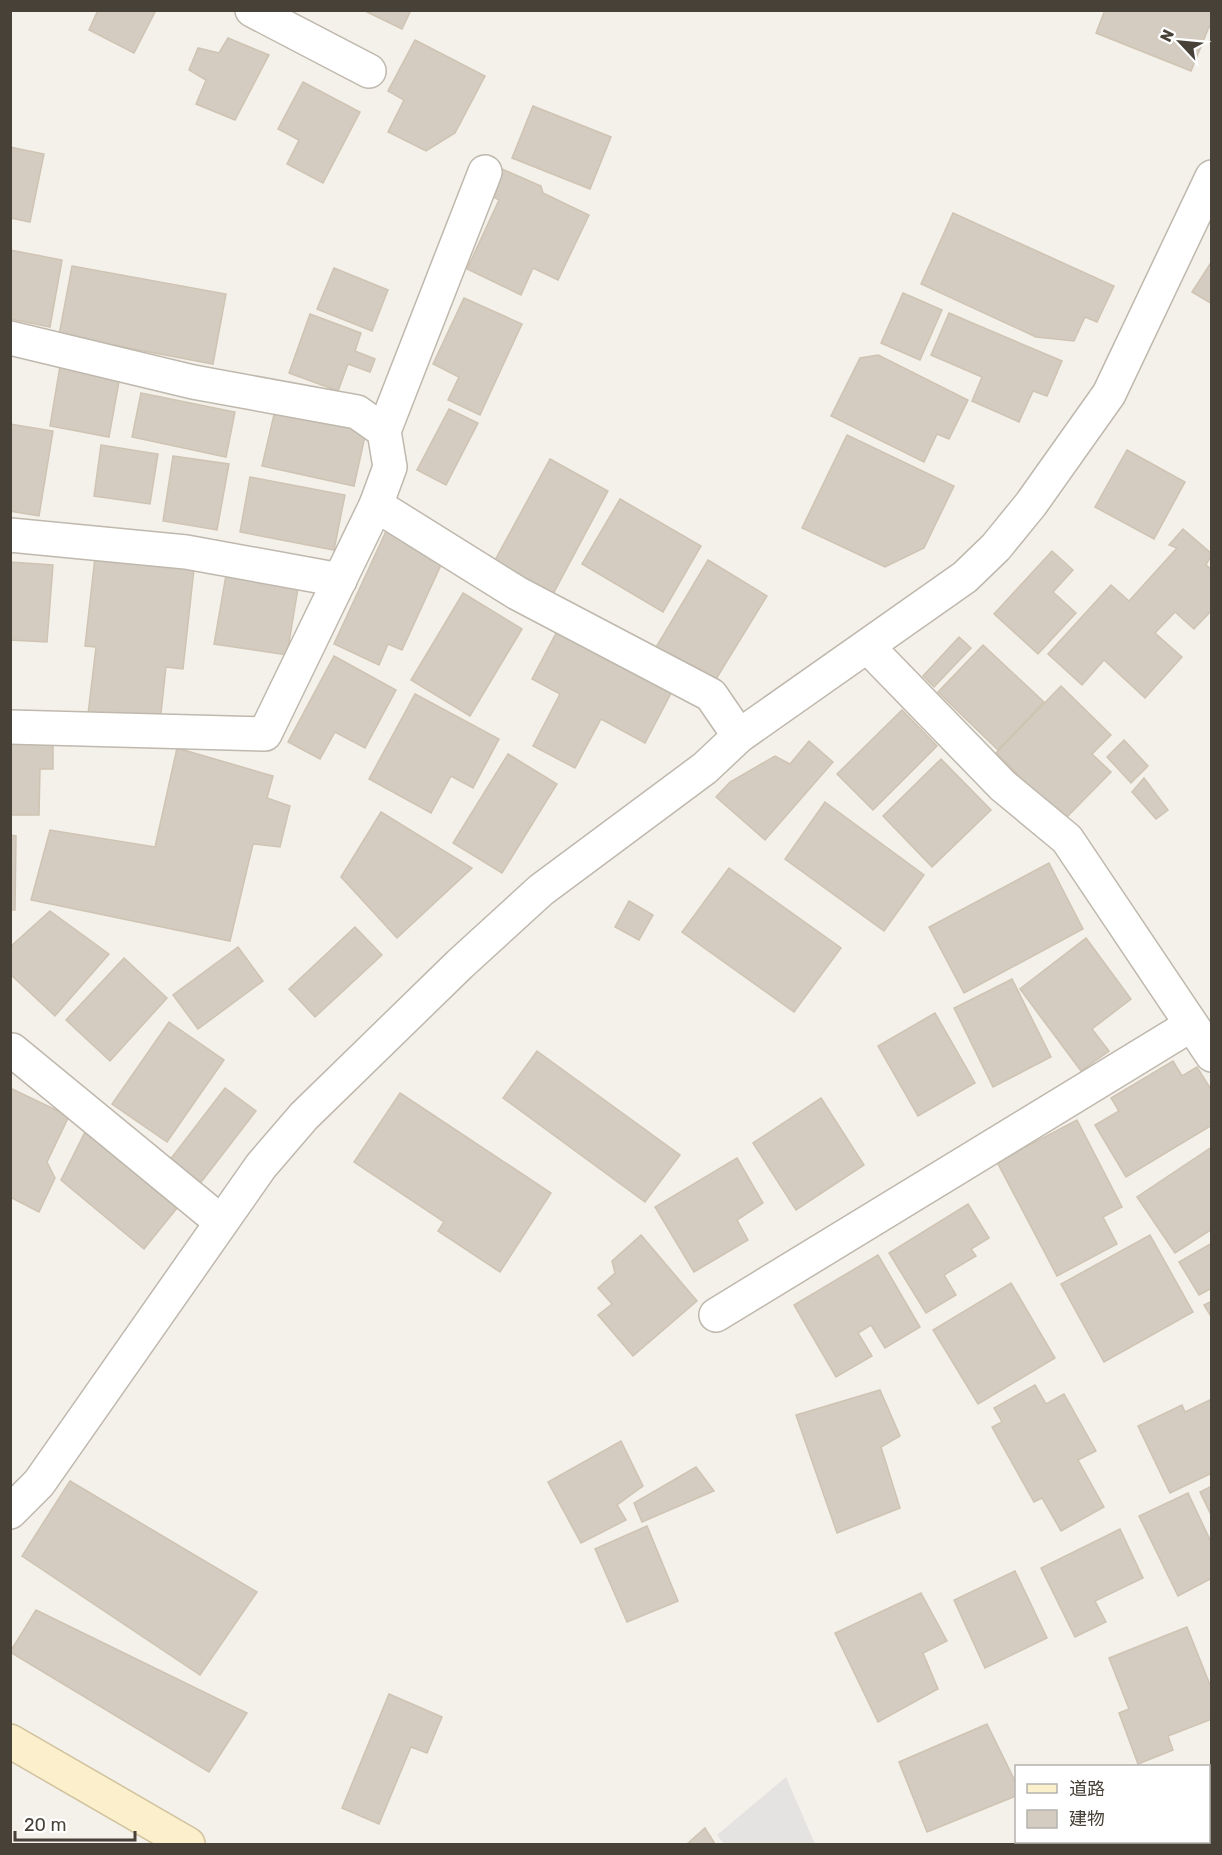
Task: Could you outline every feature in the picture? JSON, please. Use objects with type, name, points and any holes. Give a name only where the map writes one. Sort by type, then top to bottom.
[{"type":"street","points":[[252,10],[369,71]]},
{"type":"street","points":[[10,727],[265,734],[376,505],[390,467],[384,431],[485,172]]},
{"type":"street","points":[[10,1512],[39,1483],[220,1221],[261,1166],[304,1116],[460,963],[541,890],[705,768],[740,736],[965,577],[996,547],[1031,504],[1109,394],[1212,177]]},
{"type":"street","points":[[10,338],[193,381],[357,412],[384,431]]},
{"type":"street","points":[[376,505],[517,593],[711,695],[740,736]]},
{"type":"street","points":[[10,536],[186,552],[340,580]]},
{"type":"street","points":[[868,647],[1003,786],[1067,839],[1212,1055]]},
{"type":"street","points":[[716,1315],[1191,1025]]},
{"type":"street","points":[[12,1050],[220,1221]]},
{"type":"street","points":[[10,1741],[188,1845]]},
{"type":"shaded area","points":[[786,1777],[815,1844],[724,1844],[717,1835]]},
{"type":"building","points":[[98,10],[156,10],[134,53],[89,30]]},
{"type":"building","points":[[363,10],[411,10],[402,29]]},
{"type":"building","points":[[1105,10],[1212,10],[1212,28],[1209,27],[1191,71],[1096,33]]},
{"type":"building","points":[[228,38],[269,55],[235,120],[196,104],[206,80],[189,70],[198,48],[219,53]]},
{"type":"building","points":[[415,40],[485,76],[455,133],[426,151],[388,132],[404,100],[388,91]]},
{"type":"building","points":[[303,82],[360,112],[323,183],[287,164],[299,140],[278,129]]},
{"type":"building","points":[[533,106],[611,137],[590,189],[512,158]]},
{"type":"building","points":[[10,147],[44,154],[30,222],[10,218]]},
{"type":"building","points":[[502,169],[541,186],[543,193],[589,215],[558,280],[533,268],[521,295],[467,269],[499,200],[490,195]]},
{"type":"building","points":[[953,213],[1114,286],[1097,322],[1085,317],[1074,341],[1036,337],[921,284]]},
{"type":"building","points":[[10,250],[62,260],[50,327],[10,319]]},
{"type":"building","points":[[1212,261],[1212,304],[1192,292]]},
{"type":"building","points":[[72,266],[226,294],[213,364],[59,335]]},
{"type":"building","points":[[334,268],[388,290],[372,331],[317,309]]},
{"type":"building","points":[[903,293],[942,310],[920,360],[881,343]]},
{"type":"building","points":[[464,298],[522,324],[480,415],[448,400],[459,377],[433,364]]},
{"type":"building","points":[[949,313],[1062,361],[1047,396],[1033,391],[1019,422],[972,401],[982,377],[931,355]]},
{"type":"building","points":[[310,314],[361,333],[355,351],[375,359],[370,372],[348,364],[338,391],[289,373]]},
{"type":"building","points":[[878,355],[968,400],[949,439],[937,434],[924,462],[831,416],[860,358]]},
{"type":"building","points":[[60,366],[120,376],[109,437],[50,426]]},
{"type":"building","points":[[141,393],[235,412],[226,457],[132,437]]},
{"type":"building","points":[[276,406],[367,427],[354,486],[262,466]]},
{"type":"building","points":[[449,409],[478,423],[446,485],[417,470]]},
{"type":"building","points":[[10,424],[53,431],[39,516],[10,511]]},
{"type":"building","points":[[847,435],[954,486],[924,548],[885,567],[802,528]]},
{"type":"building","points":[[101,445],[158,454],[150,504],[94,496]]},
{"type":"building","points":[[1127,450],[1185,482],[1154,539],[1095,507]]},
{"type":"building","points":[[173,456],[229,464],[217,530],[163,521]]},
{"type":"building","points":[[550,459],[608,491],[552,596],[493,564]]},
{"type":"building","points":[[250,477],[345,495],[334,550],[240,532]]},
{"type":"building","points":[[620,499],[701,546],[663,612],[582,564]]},
{"type":"building","points":[[388,527],[446,554],[402,650],[388,644],[379,665],[334,644]]},
{"type":"building","points":[[1183,529],[1212,554],[1206,565],[1212,570],[1212,610],[1194,629],[1175,612],[1155,633],[1182,657],[1145,698],[1104,660],[1082,685],[1048,654],[1111,585],[1129,601],[1177,548],[1169,545]]},
{"type":"building","points":[[1052,551],[1073,570],[1053,592],[1076,613],[1038,654],[994,614]]},
{"type":"building","points":[[95,557],[194,569],[183,669],[166,667],[160,722],[88,714],[96,647],[85,646]]},
{"type":"building","points":[[708,560],[767,596],[713,684],[655,649]]},
{"type":"building","points":[[10,562],[53,565],[47,642],[10,640]]},
{"type":"building","points":[[226,575],[298,588],[287,655],[214,644]]},
{"type":"building","points":[[463,593],[522,629],[470,716],[411,680]]},
{"type":"building","points":[[564,618],[679,678],[645,743],[601,719],[575,768],[533,746],[560,694],[532,679]]},
{"type":"building","points":[[959,637],[971,648],[934,687],[923,676]]},
{"type":"building","points":[[983,645],[1044,702],[998,750],[938,692]]},
{"type":"building","points":[[334,656],[396,690],[365,748],[335,732],[320,759],[288,742]]},
{"type":"building","points":[[1061,686],[1111,735],[1092,754],[1111,772],[1064,820],[996,753]]},
{"type":"building","points":[[415,694],[499,739],[473,788],[451,776],[431,813],[369,779]]},
{"type":"building","points":[[902,710],[937,746],[873,810],[837,774]]},
{"type":"building","points":[[1124,740],[1148,766],[1131,783],[1107,757]]},
{"type":"building","points":[[10,741],[53,742],[53,769],[40,769],[39,815],[10,815]]},
{"type":"building","points":[[809,741],[833,762],[765,840],[716,797],[730,782],[775,756],[790,764]]},
{"type":"building","points":[[177,748],[273,776],[267,798],[290,806],[280,847],[253,844],[230,941],[31,900],[50,830],[155,847]]},
{"type":"building","points":[[508,754],[557,784],[502,873],[453,843]]},
{"type":"building","points":[[941,759],[991,810],[932,867],[883,816]]},
{"type":"building","points":[[1144,778],[1168,810],[1156,819],[1132,792]]},
{"type":"building","points":[[825,802],[924,875],[884,931],[785,859]]},
{"type":"building","points":[[381,812],[472,868],[397,938],[341,877]]},
{"type":"building","points":[[10,835],[16,836],[15,910],[10,910]]},
{"type":"building","points":[[1049,863],[1083,929],[964,993],[929,927]]},
{"type":"building","points":[[729,868],[841,948],[794,1012],[682,932]]},
{"type":"building","points":[[629,901],[653,915],[639,940],[615,927]]},
{"type":"building","points":[[50,911],[109,954],[55,1016],[10,974],[10,947]]},
{"type":"building","points":[[355,927],[382,955],[315,1017],[289,989]]},
{"type":"building","points":[[1086,938],[1131,999],[1092,1029],[1109,1051],[1081,1071],[1020,989]]},
{"type":"building","points":[[238,947],[263,981],[198,1029],[173,995]]},
{"type":"building","points":[[124,958],[167,998],[110,1061],[66,1020]]},
{"type":"building","points":[[1012,979],[1051,1057],[993,1087],[954,1008]]},
{"type":"building","points":[[935,1013],[975,1083],[918,1116],[878,1046]]},
{"type":"building","points":[[169,1022],[224,1060],[167,1142],[112,1104]]},
{"type":"building","points":[[537,1051],[680,1155],[645,1202],[503,1098]]},
{"type":"building","points":[[1173,1061],[1182,1076],[1197,1067],[1212,1091],[1212,1125],[1126,1177],[1095,1125],[1119,1111],[1111,1098]]},
{"type":"building","points":[[10,1088],[69,1116],[47,1162],[55,1178],[39,1212],[10,1197]]},
{"type":"building","points":[[225,1088],[256,1111],[199,1185],[169,1161]]},
{"type":"building","points":[[400,1093],[551,1193],[500,1272],[438,1231],[444,1222],[354,1162]]},
{"type":"building","points":[[821,1098],[864,1165],[796,1210],[753,1143]]},
{"type":"building","points":[[1077,1120],[1122,1207],[1103,1217],[1117,1244],[1057,1276],[997,1162]]},
{"type":"building","points":[[85,1132],[177,1208],[144,1249],[61,1180]]},
{"type":"building","points":[[1212,1147],[1212,1229],[1175,1253],[1137,1197]]},
{"type":"building","points":[[737,1158],[763,1203],[737,1220],[748,1240],[694,1272],[655,1207]]},
{"type":"building","points":[[968,1204],[989,1238],[971,1249],[976,1256],[944,1275],[956,1295],[926,1313],[889,1253]]},
{"type":"building","points":[[641,1235],[697,1301],[633,1356],[598,1315],[612,1304],[598,1288],[615,1273],[612,1261]]},
{"type":"building","points":[[1150,1235],[1193,1312],[1104,1362],[1061,1284]]},
{"type":"building","points":[[1212,1243],[1212,1288],[1199,1295],[1179,1262]]},
{"type":"building","points":[[878,1255],[920,1327],[885,1348],[871,1325],[858,1333],[872,1356],[836,1377],[794,1305]]},
{"type":"building","points":[[1011,1283],[1055,1358],[978,1404],[933,1330]]},
{"type":"building","points":[[1212,1301],[1212,1318],[1204,1305]]},
{"type":"building","points":[[1035,1385],[1046,1404],[1064,1394],[1096,1451],[1078,1460],[1104,1507],[1061,1531],[1042,1498],[1034,1502],[992,1427],[1002,1422],[994,1408]]},
{"type":"building","points":[[880,1390],[900,1436],[881,1447],[900,1508],[837,1533],[796,1415]]},
{"type":"building","points":[[1212,1399],[1212,1473],[1170,1493],[1138,1426],[1182,1405],[1185,1412]]},
{"type":"building","points":[[621,1441],[643,1486],[617,1505],[626,1520],[581,1543],[548,1482]]},
{"type":"building","points":[[696,1467],[714,1491],[642,1522],[634,1503]]},
{"type":"building","points":[[70,1481],[257,1592],[200,1675],[22,1556]]},
{"type":"building","points":[[1212,1486],[1212,1517],[1200,1492]]},
{"type":"building","points":[[1188,1493],[1212,1544],[1212,1578],[1178,1596],[1139,1516]]},
{"type":"building","points":[[647,1526],[678,1601],[627,1622],[595,1549]]},
{"type":"building","points":[[1120,1529],[1143,1578],[1095,1601],[1106,1622],[1075,1637],[1041,1568]]},
{"type":"building","points":[[1015,1571],[1047,1638],[985,1668],[954,1600]]},
{"type":"building","points":[[921,1593],[947,1641],[923,1653],[938,1689],[878,1722],[835,1633]]},
{"type":"building","points":[[36,1610],[247,1713],[209,1772],[10,1652]]},
{"type":"building","points":[[1187,1627],[1212,1690],[1212,1719],[1168,1736],[1173,1750],[1138,1764],[1119,1713],[1129,1709],[1109,1658]]},
{"type":"building","points":[[389,1694],[442,1717],[427,1753],[411,1747],[379,1824],[342,1808]]},
{"type":"building","points":[[987,1724],[1015,1781],[1015,1796],[927,1832],[899,1762]]},
{"type":"building","points":[[705,1828],[715,1844],[687,1844]]}]
